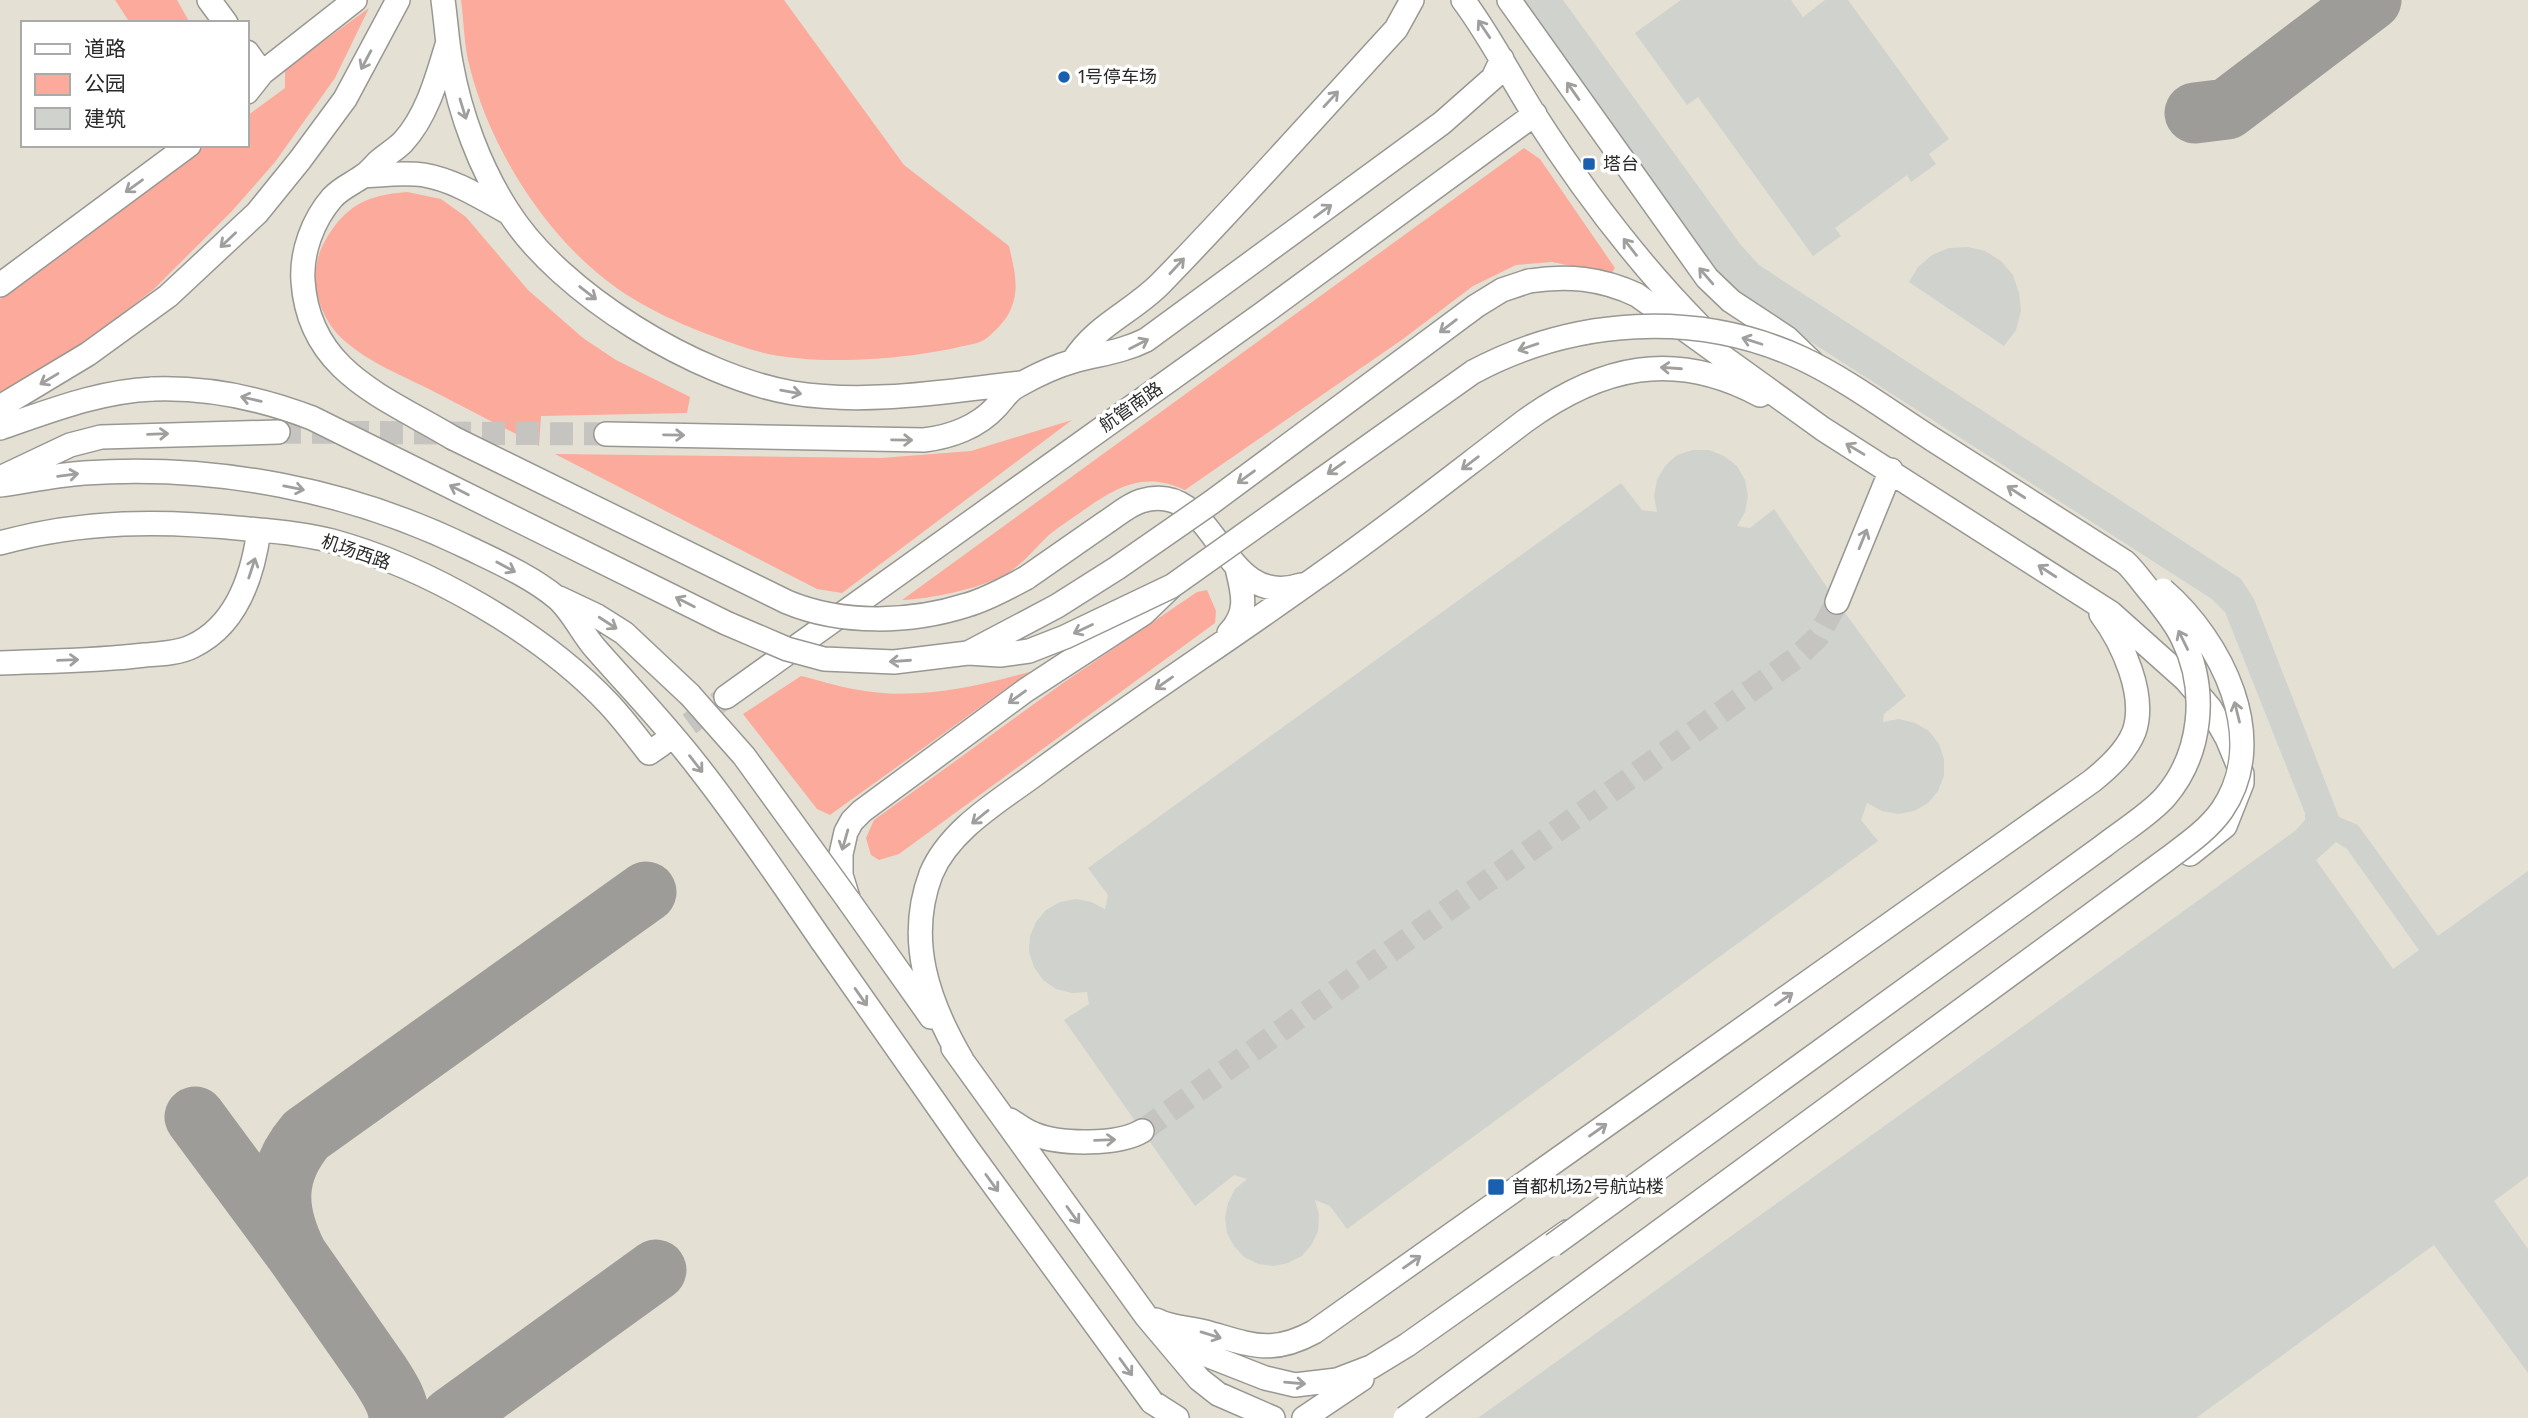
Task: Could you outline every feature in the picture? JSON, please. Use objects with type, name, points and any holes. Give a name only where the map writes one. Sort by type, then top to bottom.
[{"type":"street","points":[[209,0],[225,21]]},
{"type":"street","points":[[248,91],[262,73],[355,0]]},
{"type":"street","points":[[0,407],[88,354],[167,296],[257,213],[345,99],[398,0]]},
{"type":"street","points":[[443,0],[456,85],[470,130],[496,191],[509,214],[547,258],[619,317],[670,349],[743,380],[795,393],[834,397],[910,394],[1021,383]]},
{"type":"street","points":[[1073,361],[1103,327],[1158,286],[1396,29],[1412,0]]},
{"type":"street","points":[[1464,0],[1535,114],[1646,267],[1668,294],[1743,369]]},
{"type":"street","points":[[1509,0],[1707,278],[1731,301],[1787,338],[1815,365]]},
{"type":"street","points":[[448,43],[432,91],[410,133],[363,176],[337,193],[314,226],[302,270],[304,297],[323,347],[348,373],[453,438],[787,602],[811,612],[834,617],[873,619],[942,611],[980,601],[1026,578],[1131,506],[1157,498],[1176,501],[1192,509],[1237,568],[1259,583],[1276,589],[1294,587],[1314,579]]},
{"type":"street","points":[[248,53],[262,73]]},
{"type":"street","points":[[606,434],[924,440],[946,436],[975,425],[996,407],[1008,392],[1021,383],[1073,361],[1130,348],[1158,332],[1442,123],[1493,78],[1502,59]]},
{"type":"street","name":"航管南路","points":[[726,697],[1262,314],[1535,114]]},
{"type":"street","points":[[0,285],[186,147]]},
{"type":"street","points":[[363,176],[421,174],[470,192],[509,214]]},
{"type":"street","points":[[968,653],[1057,606],[1117,568],[1212,502],[1476,306],[1502,290],[1529,281],[1579,278],[1610,283],[1624,289],[1649,302],[1823,429]]},
{"type":"street","points":[[849,901],[841,875],[841,854],[846,832],[862,811],[1026,690],[1144,613],[1172,586],[1473,372],[1508,354],[1542,342],[1593,330],[1642,326],[1681,328],[1743,338],[1815,365],[2125,562],[2160,588],[2191,617],[2213,648],[2231,687],[2241,733],[2240,761],[2230,796],[2214,820],[2166,860],[1405,1418]]},
{"type":"street","points":[[962,1060],[934,1003],[919,950],[924,899],[932,874],[941,857],[958,836],[1083,739],[1314,579],[1551,403],[1586,385],[1622,372],[1665,367],[1711,375],[1749,389],[1823,429],[1891,470],[2118,618],[2186,680],[2210,708],[2227,738],[2242,774],[2242,783],[2225,826],[2174,867],[1422,1418]]},
{"type":"street","points":[[0,428],[94,398],[130,390],[196,390],[241,396],[278,405],[312,418],[726,623],[802,654],[824,659],[886,662],[968,653],[1000,655],[1029,650],[1065,637],[1172,586]]},
{"type":"street","points":[[0,478],[70,445],[101,437],[278,432]]},
{"type":"street","points":[[1838,603],[1891,470]]},
{"type":"street","points":[[0,485],[83,473],[160,471],[205,473],[289,486],[402,518],[485,556],[624,633],[690,695],[744,756],[1146,1316],[1211,1390],[1241,1406],[1273,1418]]},
{"type":"street","name":"机场西路","points":[[0,543],[48,531],[100,524],[179,523],[260,530],[328,540],[358,549],[450,590],[504,619],[546,649],[585,682],[656,748]]},
{"type":"street","points":[[0,663],[122,658],[192,647],[218,629],[233,612],[252,570],[260,530]]},
{"type":"street","points":[[1304,1418],[1507,1279],[2102,848],[2165,797],[2182,769],[2196,735],[2198,708],[2193,665],[2175,624],[2125,562]]},
{"type":"street","points":[[1220,644],[1237,623],[1244,606],[1243,588],[1237,568]]},
{"type":"street","points":[[548,591],[560,601],[594,647],[698,767],[967,1148],[1158,1410],[1177,1418]]},
{"type":"street","points":[[1146,1316],[1174,1328],[1201,1331],[1259,1346],[1292,1342],[1314,1332],[2092,781],[2112,764],[2127,743],[2136,723],[2136,709],[2133,680],[2124,653],[2105,620],[2083,594]]},
{"type":"street","points":[[1146,1316],[1181,1345],[1265,1378],[1295,1385],[1352,1376],[1407,1345],[1546,1248],[1671,1152],[1846,1028],[2172,789],[2188,762],[2193,729],[2179,695],[2141,641]]},
{"type":"street","points":[[997,1109],[1033,1134],[1057,1140],[1114,1140],[1132,1136],[1142,1130]]},
{"type":"shaded area","points":[[0,0],[2528,0],[2528,1418],[0,1418]]},
{"type":"green space","points":[[115,0],[177,0],[189,21],[129,21]]},
{"type":"green space","points":[[461,0],[784,0],[904,165],[1009,246],[1016,288],[1009,313],[984,340],[936,352],[856,360],[801,359],[753,350],[718,338],[634,299],[592,269],[568,245],[526,191],[508,161],[492,131],[470,68]]},
{"type":"green space","points":[[369,8],[335,78],[275,162],[232,211],[154,289],[71,354],[0,393],[0,299],[204,147],[248,147],[248,115],[285,88],[285,69]]},
{"type":"green space","points":[[1524,148],[1540,159],[1615,268],[1611,274],[1552,262],[1516,265],[1473,286],[1403,339],[1185,490],[1156,482],[1130,484],[1094,503],[1054,531],[1022,562],[1002,576],[954,592],[902,600]]},
{"type":"green space","points":[[407,192],[441,199],[466,217],[528,290],[583,338],[616,360],[690,397],[687,413],[541,416],[539,446],[384,367],[346,342],[328,321],[318,295],[316,267],[319,254],[340,219],[358,204],[380,196]]},
{"type":"green space","points":[[1072,420],[842,593],[817,589],[555,454],[881,458],[971,451]]},
{"type":"green space","points":[[1207,590],[1216,611],[1215,623],[899,854],[879,860],[871,855],[866,838],[874,820],[1063,683],[1197,592]]},
{"type":"green space","points":[[1029,672],[830,815],[817,809],[743,714],[801,676],[853,689],[897,694],[964,688]]},
{"type":"building","points":[[1524,0],[1563,0],[1740,244],[1759,265],[2241,579],[2254,599],[2339,817],[2358,825],[2438,936],[2528,871],[2528,1176],[2494,1201],[2528,1249],[2528,1373],[2434,1245],[2196,1418],[1478,1418],[2295,831],[2305,820],[2305,813],[2225,612],[2212,599],[1750,303],[1723,280]],"holes":[[[2336,842],[2347,849],[2419,950],[2393,969],[2316,860]]]},
{"type":"building","points":[[1681,0],[1791,0],[1803,17],[1825,0],[1848,0],[1949,139],[1929,154],[1936,164],[1911,182],[1907,175],[1835,228],[1841,236],[1813,256],[1698,97],[1687,105],[1635,33]]},
{"type":"building","points":[[1968,247],[1985,251],[2001,261],[2013,275],[2021,311],[2016,330],[2004,346],[1909,282],[1918,267],[1932,255],[1949,248]]},
{"type":"building","points":[[1693,450],[1709,450],[1724,456],[1737,466],[1745,480],[1748,496],[1745,512],[1737,526],[1750,528],[1774,509],[1837,602],[1906,696],[1884,714],[1883,722],[1899,719],[1915,723],[1929,731],[1939,744],[1944,759],[1944,776],[1938,791],[1928,803],[1914,811],[1898,814],[1882,811],[1867,803],[1861,820],[1878,841],[1347,1229],[1330,1206],[1315,1200],[1319,1215],[1318,1231],[1302,1256],[1273,1266],[1258,1264],[1244,1257],[1227,1233],[1225,1218],[1235,1189],[1247,1179],[1234,1175],[1195,1206],[1064,1020],[1089,1004],[1087,992],[1072,993],[1056,989],[1043,980],[1034,967],[1029,952],[1030,936],[1036,922],[1046,910],[1060,902],[1076,899],[1105,909],[1108,895],[1088,868],[1621,483],[1642,510],[1657,512],[1654,496],[1657,480],[1665,466],[1677,455]]},
{"type":"taxiway","points":[[2195,113],[2227,109],[2371,0]]},
{"type":"taxiway","points":[[297,1255],[284,1223],[281,1193],[288,1164],[306,1135],[646,892]]},
{"type":"taxiway","points":[[195,1117],[297,1255],[380,1374],[395,1400],[399,1418]]},
{"type":"taxiway","points":[[451,1418],[656,1270]]},
{"type":"tunnel","points":[[278,432],[606,434]]},
{"type":"tunnel","points":[[1142,1131],[1796,658],[1818,637],[1837,602]]},
{"type":"tunnel","points":[[662,744],[726,697]]},
{"type":"place","name":"1号停车场","points":[[1064,77]]},
{"type":"place","name":"塔台","points":[[1589,164]]},
{"type":"place","name":"首都机场2号航站楼","points":[[1496,1187]]}]
